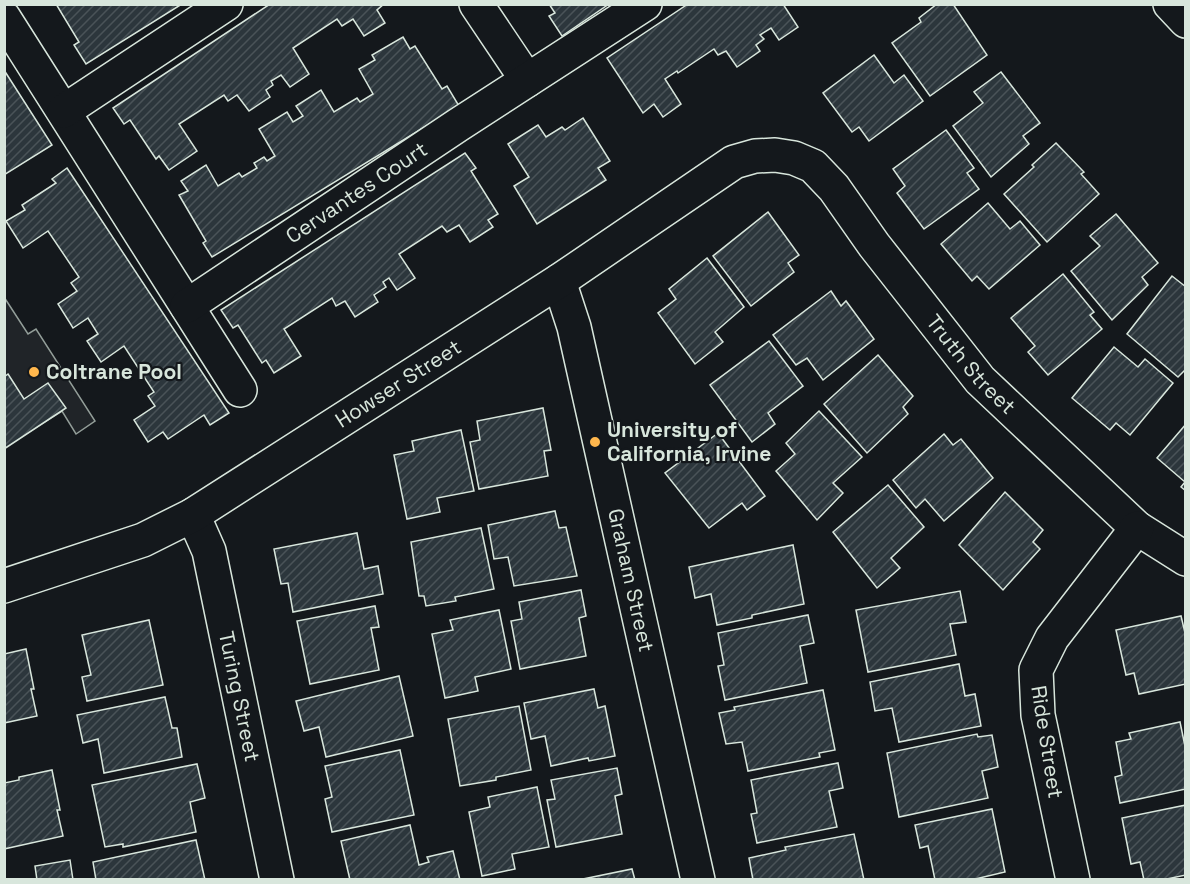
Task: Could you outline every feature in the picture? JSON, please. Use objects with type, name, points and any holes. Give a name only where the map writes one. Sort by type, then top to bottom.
[{"type":"street","points":[[64,111],[226,4]]},
{"type":"street","points":[[476,4],[527,80]]},
{"type":"street","name":"Cervantes Court","points":[[187,306],[645,4]]},
{"type":"street","points":[[1170,4],[1185,21]]},
{"type":"street","points":[[4,18],[240,390]]},
{"type":"street","name":"Howser Street","points":[[4,586],[143,540],[193,515],[559,281],[734,162],[755,156],[775,155]]},
{"type":"street","name":"Truth Street","points":[[775,155],[794,158],[813,166],[834,188],[874,245],[980,380],[1137,528],[1185,560]]},
{"type":"street","name":"Graham Street","points":[[559,281],[579,349],[698,879]]},
{"type":"street","name":"Turing Street","points":[[193,515],[208,551],[277,879]]},
{"type":"street","name":"Ride Street","points":[[1073,879],[1038,715],[1036,670],[1052,638],[1137,528]]},
{"type":"shaded area","name":"Coltrane Pool","points":[[4,297],[28,334],[36,329],[95,421],[76,434],[62,411],[5,447]]},
{"type":"building","points":[[56,4],[182,4],[86,64],[74,45],[79,42]]},
{"type":"building","points":[[270,4],[384,4],[377,10],[385,23],[364,36],[353,19],[342,26],[337,19],[293,48],[309,74],[290,87],[281,75],[271,81],[273,85],[266,90],[270,97],[249,111],[237,95],[228,101],[224,95],[179,124],[197,151],[169,170],[159,156],[156,159],[130,120],[124,124],[113,108]]},
{"type":"building","points":[[549,4],[609,4],[562,36],[549,16],[555,13]]},
{"type":"building","points":[[688,4],[783,4],[798,27],[779,40],[771,28],[760,35],[764,39],[756,45],[760,51],[737,67],[726,51],[718,55],[714,49],[665,79],[681,104],[663,117],[654,104],[643,113],[607,58]]},
{"type":"building","points":[[937,4],[953,4],[987,55],[930,96],[892,43],[921,22],[919,18]]},
{"type":"building","points":[[403,37],[410,49],[415,46],[442,89],[447,86],[459,106],[212,257],[203,243],[206,241],[179,195],[188,191],[181,181],[206,165],[218,186],[239,173],[242,177],[257,168],[254,163],[264,157],[267,161],[275,156],[259,129],[287,112],[293,122],[303,116],[296,106],[321,90],[334,112],[357,98],[360,102],[373,94],[359,69],[375,60],[372,55]]},
{"type":"building","points":[[874,55],[894,83],[904,75],[923,101],[869,141],[859,127],[852,132],[823,93]]},
{"type":"building","points":[[4,70],[52,145],[4,175]]},
{"type":"building","points":[[1001,72],[1040,123],[1023,136],[1029,144],[991,177],[953,126],[983,103],[974,92]]},
{"type":"building","points":[[583,118],[610,161],[598,168],[606,180],[537,224],[514,186],[529,177],[508,144],[538,125],[546,137],[562,127],[565,130]]},
{"type":"building","points":[[946,130],[974,168],[967,173],[979,189],[924,229],[897,193],[905,186],[893,169]]},
{"type":"building","points":[[1056,143],[1084,172],[1081,174],[1099,194],[1047,242],[1004,194]]},
{"type":"building","points":[[465,153],[476,168],[471,171],[498,214],[488,220],[493,227],[470,242],[459,225],[447,232],[442,226],[399,254],[415,278],[397,290],[389,278],[383,282],[386,287],[374,295],[378,302],[355,317],[345,301],[336,306],[332,298],[284,329],[301,356],[274,373],[266,360],[262,363],[238,325],[233,328],[221,310]]},
{"type":"building","points":[[67,168],[229,413],[210,425],[204,415],[168,439],[163,432],[148,442],[134,420],[155,406],[148,396],[154,392],[124,346],[101,362],[87,341],[98,334],[88,318],[73,328],[58,304],[77,291],[71,283],[79,277],[48,231],[23,248],[6,221],[25,210],[22,205],[56,183],[52,179]]},
{"type":"building","points":[[988,203],[1010,229],[1020,221],[1040,245],[989,289],[977,276],[972,281],[941,244]]},
{"type":"building","points":[[768,212],[799,255],[788,263],[794,272],[751,306],[713,256]]},
{"type":"building","points":[[1116,214],[1158,263],[1142,277],[1148,285],[1112,320],[1071,271],[1100,246],[1090,236]]},
{"type":"building","points":[[707,258],[744,307],[715,332],[723,342],[695,364],[658,313],[676,299],[669,289]]},
{"type":"building","points":[[1063,274],[1094,312],[1090,315],[1102,329],[1048,375],[1028,352],[1035,346],[1011,318]]},
{"type":"building","points":[[1172,276],[1186,287],[1186,369],[1178,377],[1127,334]]},
{"type":"building","points":[[831,291],[841,306],[846,301],[874,339],[823,380],[807,358],[796,365],[773,335]]},
{"type":"building","points":[[769,341],[803,386],[768,413],[775,424],[752,442],[710,385]]},
{"type":"building","points":[[1114,347],[1138,367],[1145,359],[1173,383],[1130,435],[1116,423],[1110,430],[1072,398]]},
{"type":"building","points":[[878,355],[913,396],[903,407],[908,414],[867,453],[824,404]]},
{"type":"building","points":[[8,374],[24,399],[48,383],[66,408],[4,449],[4,377]]},
{"type":"building","points":[[543,408],[551,450],[544,451],[548,476],[479,489],[470,442],[480,440],[477,421]]},
{"type":"building","points":[[819,411],[862,457],[833,483],[843,493],[817,520],[776,471],[795,454],[786,443]]},
{"type":"building","points":[[1186,424],[1186,491],[1181,487],[1185,482],[1157,458]]},
{"type":"building","points":[[461,430],[474,491],[437,498],[440,512],[407,519],[394,455],[414,451],[412,441]]},
{"type":"building","points":[[718,433],[765,496],[747,510],[742,503],[709,528],[665,473]]},
{"type":"building","points":[[944,434],[953,445],[961,439],[993,478],[944,521],[925,499],[916,508],[893,480]]},
{"type":"building","points":[[888,485],[924,527],[891,558],[900,568],[877,588],[833,532]]},
{"type":"building","points":[[1005,492],[1043,530],[1033,542],[1040,549],[1003,590],[959,545]]},
{"type":"building","points":[[555,511],[559,528],[566,527],[577,576],[514,586],[508,557],[494,559],[488,525]]},
{"type":"building","points":[[481,528],[494,589],[455,597],[456,601],[426,606],[424,596],[419,596],[411,542]]},
{"type":"building","points":[[357,533],[364,569],[378,566],[383,594],[293,612],[288,583],[281,584],[274,549]]},
{"type":"building","points":[[793,545],[804,604],[717,625],[711,594],[695,598],[689,567]]},
{"type":"building","points":[[581,590],[586,616],[579,618],[586,656],[520,669],[511,621],[522,619],[519,602]]},
{"type":"building","points":[[960,591],[966,622],[950,624],[956,655],[868,672],[856,610]]},
{"type":"building","points":[[375,606],[379,627],[371,628],[379,670],[310,684],[297,621]]},
{"type":"building","points":[[499,610],[511,669],[475,677],[478,691],[445,698],[432,634],[453,630],[450,620]]},
{"type":"building","points":[[808,615],[814,643],[800,646],[807,683],[725,700],[718,666],[724,665],[718,633]]},
{"type":"building","points":[[1181,616],[1186,637],[1186,684],[1139,694],[1134,673],[1126,675],[1116,630]]},
{"type":"building","points":[[149,620],[163,685],[87,701],[82,677],[91,675],[82,635]]},
{"type":"building","points":[[26,649],[37,716],[4,723],[4,654]]},
{"type":"building","points":[[959,664],[965,696],[975,694],[981,726],[899,742],[892,708],[875,711],[870,682]]},
{"type":"building","points":[[399,676],[413,736],[326,757],[319,727],[304,731],[296,701]]},
{"type":"building","points":[[594,689],[598,708],[605,706],[615,756],[589,761],[588,758],[551,766],[545,736],[531,739],[524,703]]},
{"type":"building","points":[[823,690],[835,750],[819,753],[820,757],[748,771],[742,742],[726,744],[719,713],[735,710],[734,707]]},
{"type":"building","points":[[165,697],[172,728],[177,728],[182,757],[104,773],[98,739],[83,743],[77,715]]},
{"type":"building","points":[[519,706],[531,770],[496,777],[496,780],[460,786],[448,719]]},
{"type":"building","points":[[1180,722],[1186,751],[1186,789],[1120,803],[1115,777],[1122,775],[1116,742],[1131,739],[1129,733]]},
{"type":"building","points":[[977,734],[978,737],[992,735],[998,767],[982,771],[988,798],[899,817],[887,753]]},
{"type":"building","points":[[400,750],[414,815],[332,832],[325,799],[332,797],[325,766]]},
{"type":"building","points":[[838,763],[843,788],[829,791],[837,827],[757,843],[751,814],[757,813],[751,780]]},
{"type":"building","points":[[197,764],[205,798],[190,802],[196,832],[123,847],[123,844],[105,847],[92,785]]},
{"type":"building","points":[[617,768],[622,794],[615,796],[622,834],[556,847],[547,800],[555,799],[551,780]]},
{"type":"building","points":[[52,770],[63,836],[4,849],[4,783],[19,780],[19,777]]},
{"type":"building","points":[[537,787],[549,847],[512,854],[515,869],[482,876],[469,812],[490,807],[488,797]]},
{"type":"building","points":[[1186,805],[1186,875],[1162,880],[1144,880],[1140,862],[1131,864],[1122,818]]},
{"type":"building","points":[[992,809],[1005,872],[971,880],[935,880],[928,846],[920,848],[915,825]]},
{"type":"building","points":[[410,825],[419,865],[429,862],[427,857],[453,851],[460,880],[350,880],[341,841]]},
{"type":"building","points":[[854,834],[864,880],[753,880],[749,858],[786,850],[785,847]]},
{"type":"building","points":[[196,840],[205,880],[96,880],[93,862]]},
{"type":"building","points":[[70,860],[73,880],[37,880],[35,866]]},
{"type":"building","points":[[632,869],[635,880],[578,880]]},
{"type":"place","name":"Coltrane Pool","points":[[34,372]]},
{"type":"place","name":"University of California, Irvine","points":[[595,442]]}]
